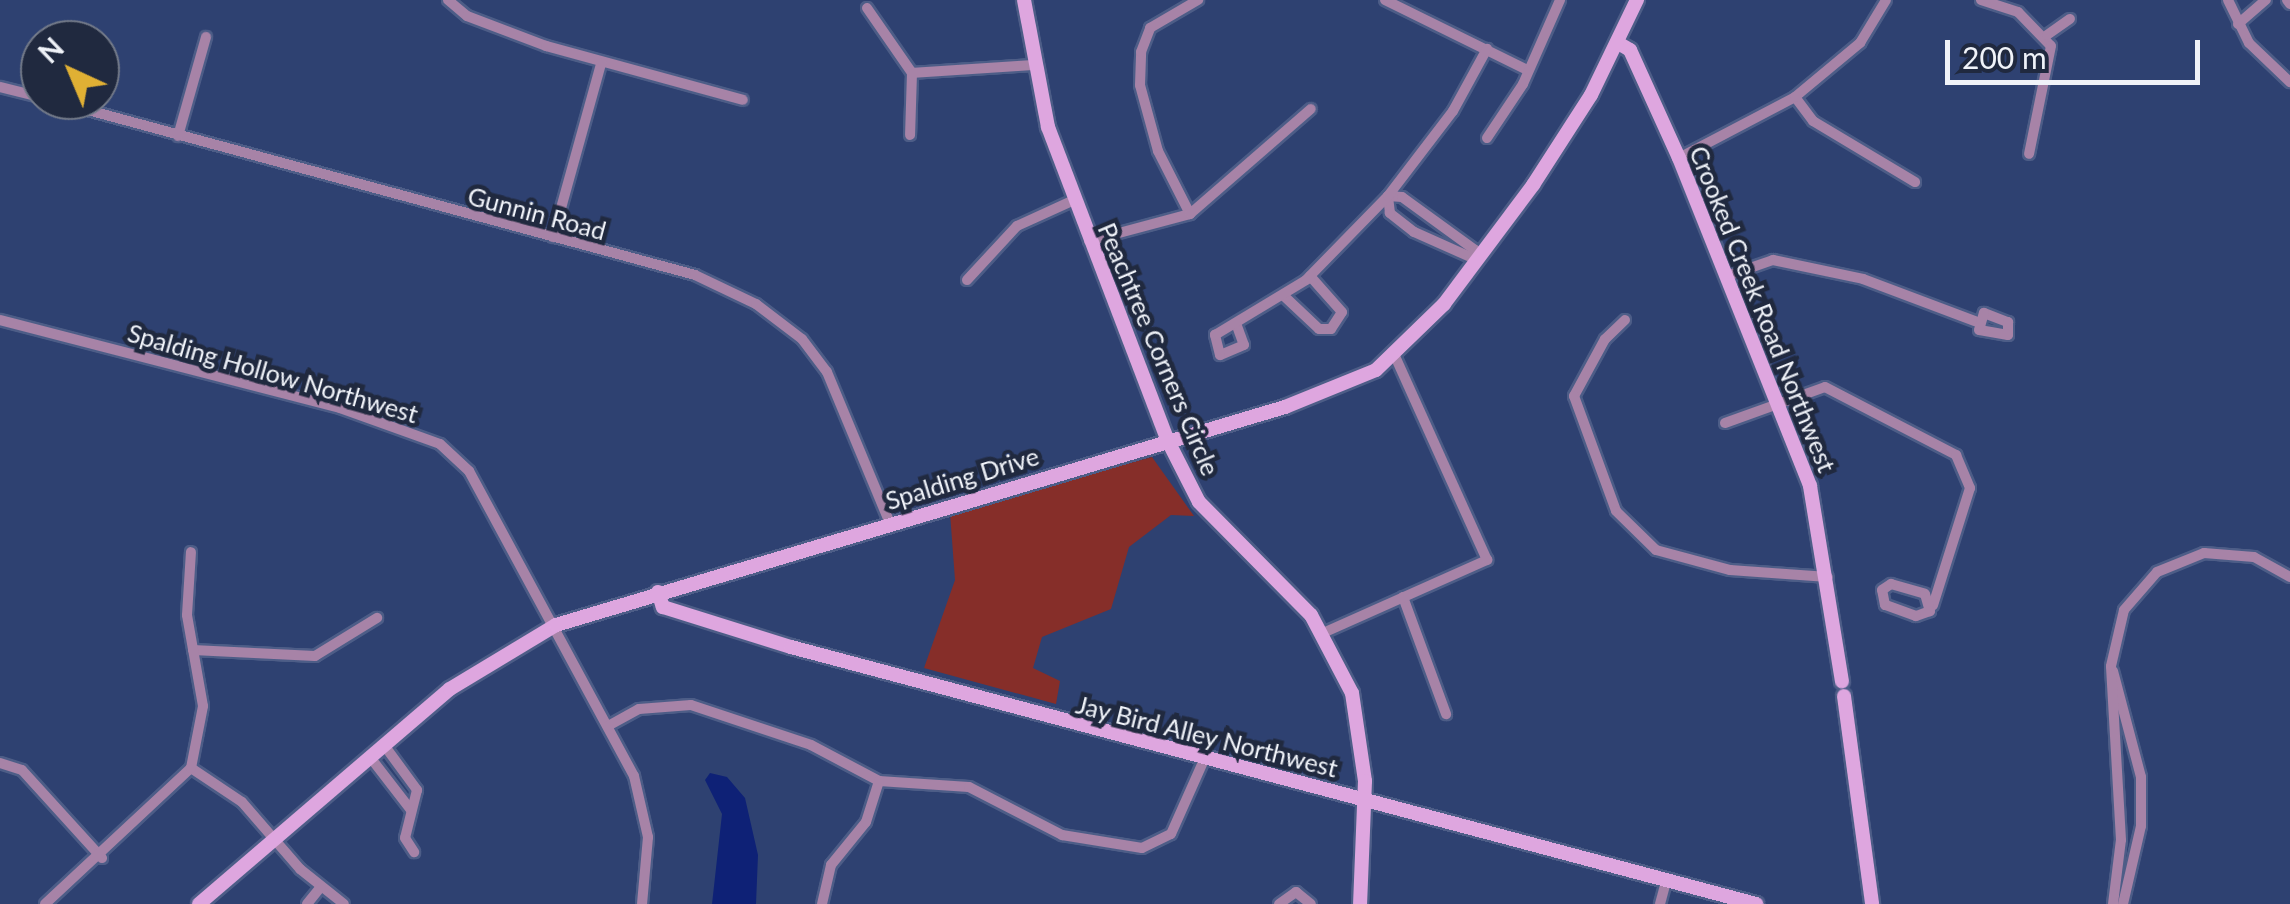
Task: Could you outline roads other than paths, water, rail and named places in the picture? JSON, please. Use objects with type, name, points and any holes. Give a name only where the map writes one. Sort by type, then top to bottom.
[{"type":"street","points":[[448,0],[467,16],[601,64],[743,100]]},
{"type":"street","name":"Peachtree Corners Circle","points":[[1024,0],[1032,65],[1074,200],[1168,441],[1200,502],[1323,633],[1352,693],[1364,799],[1360,904]]},
{"type":"street","points":[[1190,214],[1158,151],[1140,85],[1140,52],[1150,28],[1198,0]]},
{"type":"street","points":[[1487,138],[1528,70],[1560,0]]},
{"type":"street","name":"Spalding Drive","points":[[199,904],[488,660],[556,625],[1329,394],[1395,356],[1477,260],[1567,133],[1618,43],[1637,0]]},
{"type":"street","points":[[1679,158],[1795,97],[1860,44],[1886,0]]},
{"type":"street","points":[[1980,0],[2018,12],[2047,35],[2051,72],[2030,154]]},
{"type":"street","points":[[2228,0],[2238,24],[2290,82]]},
{"type":"street","points":[[2238,24],[2266,0]]},
{"type":"street","points":[[1388,1],[1528,70]]},
{"type":"street","points":[[867,8],[912,74],[910,135]]},
{"type":"street","points":[[2047,35],[2070,19]]},
{"type":"street","points":[[178,136],[206,37]]},
{"type":"street","name":"Crooked Creek Road Northwest","points":[[1618,43],[1630,50],[1679,158],[1810,486],[1828,578],[1872,904]]},
{"type":"street","points":[[1237,326],[1310,276],[1388,196],[1453,110],[1486,48]]},
{"type":"street","points":[[552,237],[601,64]]},
{"type":"street","points":[[912,74],[1032,65]]},
{"type":"street","points":[[1795,97],[1813,121],[1916,182]]},
{"type":"street","points":[[1089,241],[1190,214],[1311,108]]},
{"type":"street","name":"Gunnin Road","points":[[120,120],[695,276],[756,304],[802,340],[846,408],[890,523]]},
{"type":"street","points":[[1388,196],[1402,197],[1477,260]]},
{"type":"street","points":[[1388,196],[1390,213],[1428,242],[1444,236]]},
{"type":"street","points":[[967,280],[1017,226],[1074,200]]},
{"type":"street","points":[[1726,276],[1773,260],[1863,279],[1976,321]]},
{"type":"street","points":[[1284,296],[1319,329],[1331,329],[1342,312],[1310,276]]},
{"type":"street","name":"Spalding Hollow Northwest","points":[[0,320],[340,408],[440,444],[469,471],[608,726],[646,817],[642,904]]},
{"type":"street","points":[[1626,320],[1605,339],[1574,396],[1616,511],[1656,550],[1730,570],[1828,578]]},
{"type":"street","points":[[1323,633],[1484,565],[1488,549],[1395,356]]},
{"type":"street","points":[[1725,424],[1778,402],[1840,390],[1956,455],[1970,488],[1933,605],[1916,616],[1895,610],[1882,590],[1910,587],[1933,605]]},
{"type":"street","points":[[45,904],[102,858],[191,768],[203,706],[193,650],[190,552]]},
{"type":"street","points":[[2113,904],[2121,840],[2111,666],[2124,610],[2168,565],[2229,552],[2290,577]]},
{"type":"street","name":"Jay Bird Alley Northwest","points":[[658,592],[663,606],[791,647],[1756,904]]},
{"type":"street","points":[[1403,597],[1446,714]]},
{"type":"street","points":[[193,650],[315,656],[377,618]]},
{"type":"street","points":[[2111,666],[2142,777],[2141,826],[2123,904]]},
{"type":"street","points":[[608,726],[639,709],[691,705],[811,744],[879,781],[969,787],[1062,835],[1142,848],[1171,834],[1204,760]]},
{"type":"street","points":[[384,745],[417,790],[405,838],[414,852]]},
{"type":"street","points":[[370,757],[411,810]]},
{"type":"street","points":[[0,763],[22,770],[102,858]]},
{"type":"street","points":[[191,768],[242,802],[321,887],[344,904]]},
{"type":"street","points":[[822,904],[826,878],[866,822],[879,781]]},
{"type":"street","points":[[1660,904],[1666,880]]},
{"type":"street","points":[[307,904],[321,887]]},
{"type":"street","points":[[1279,904],[1296,892],[1311,904]]}]
